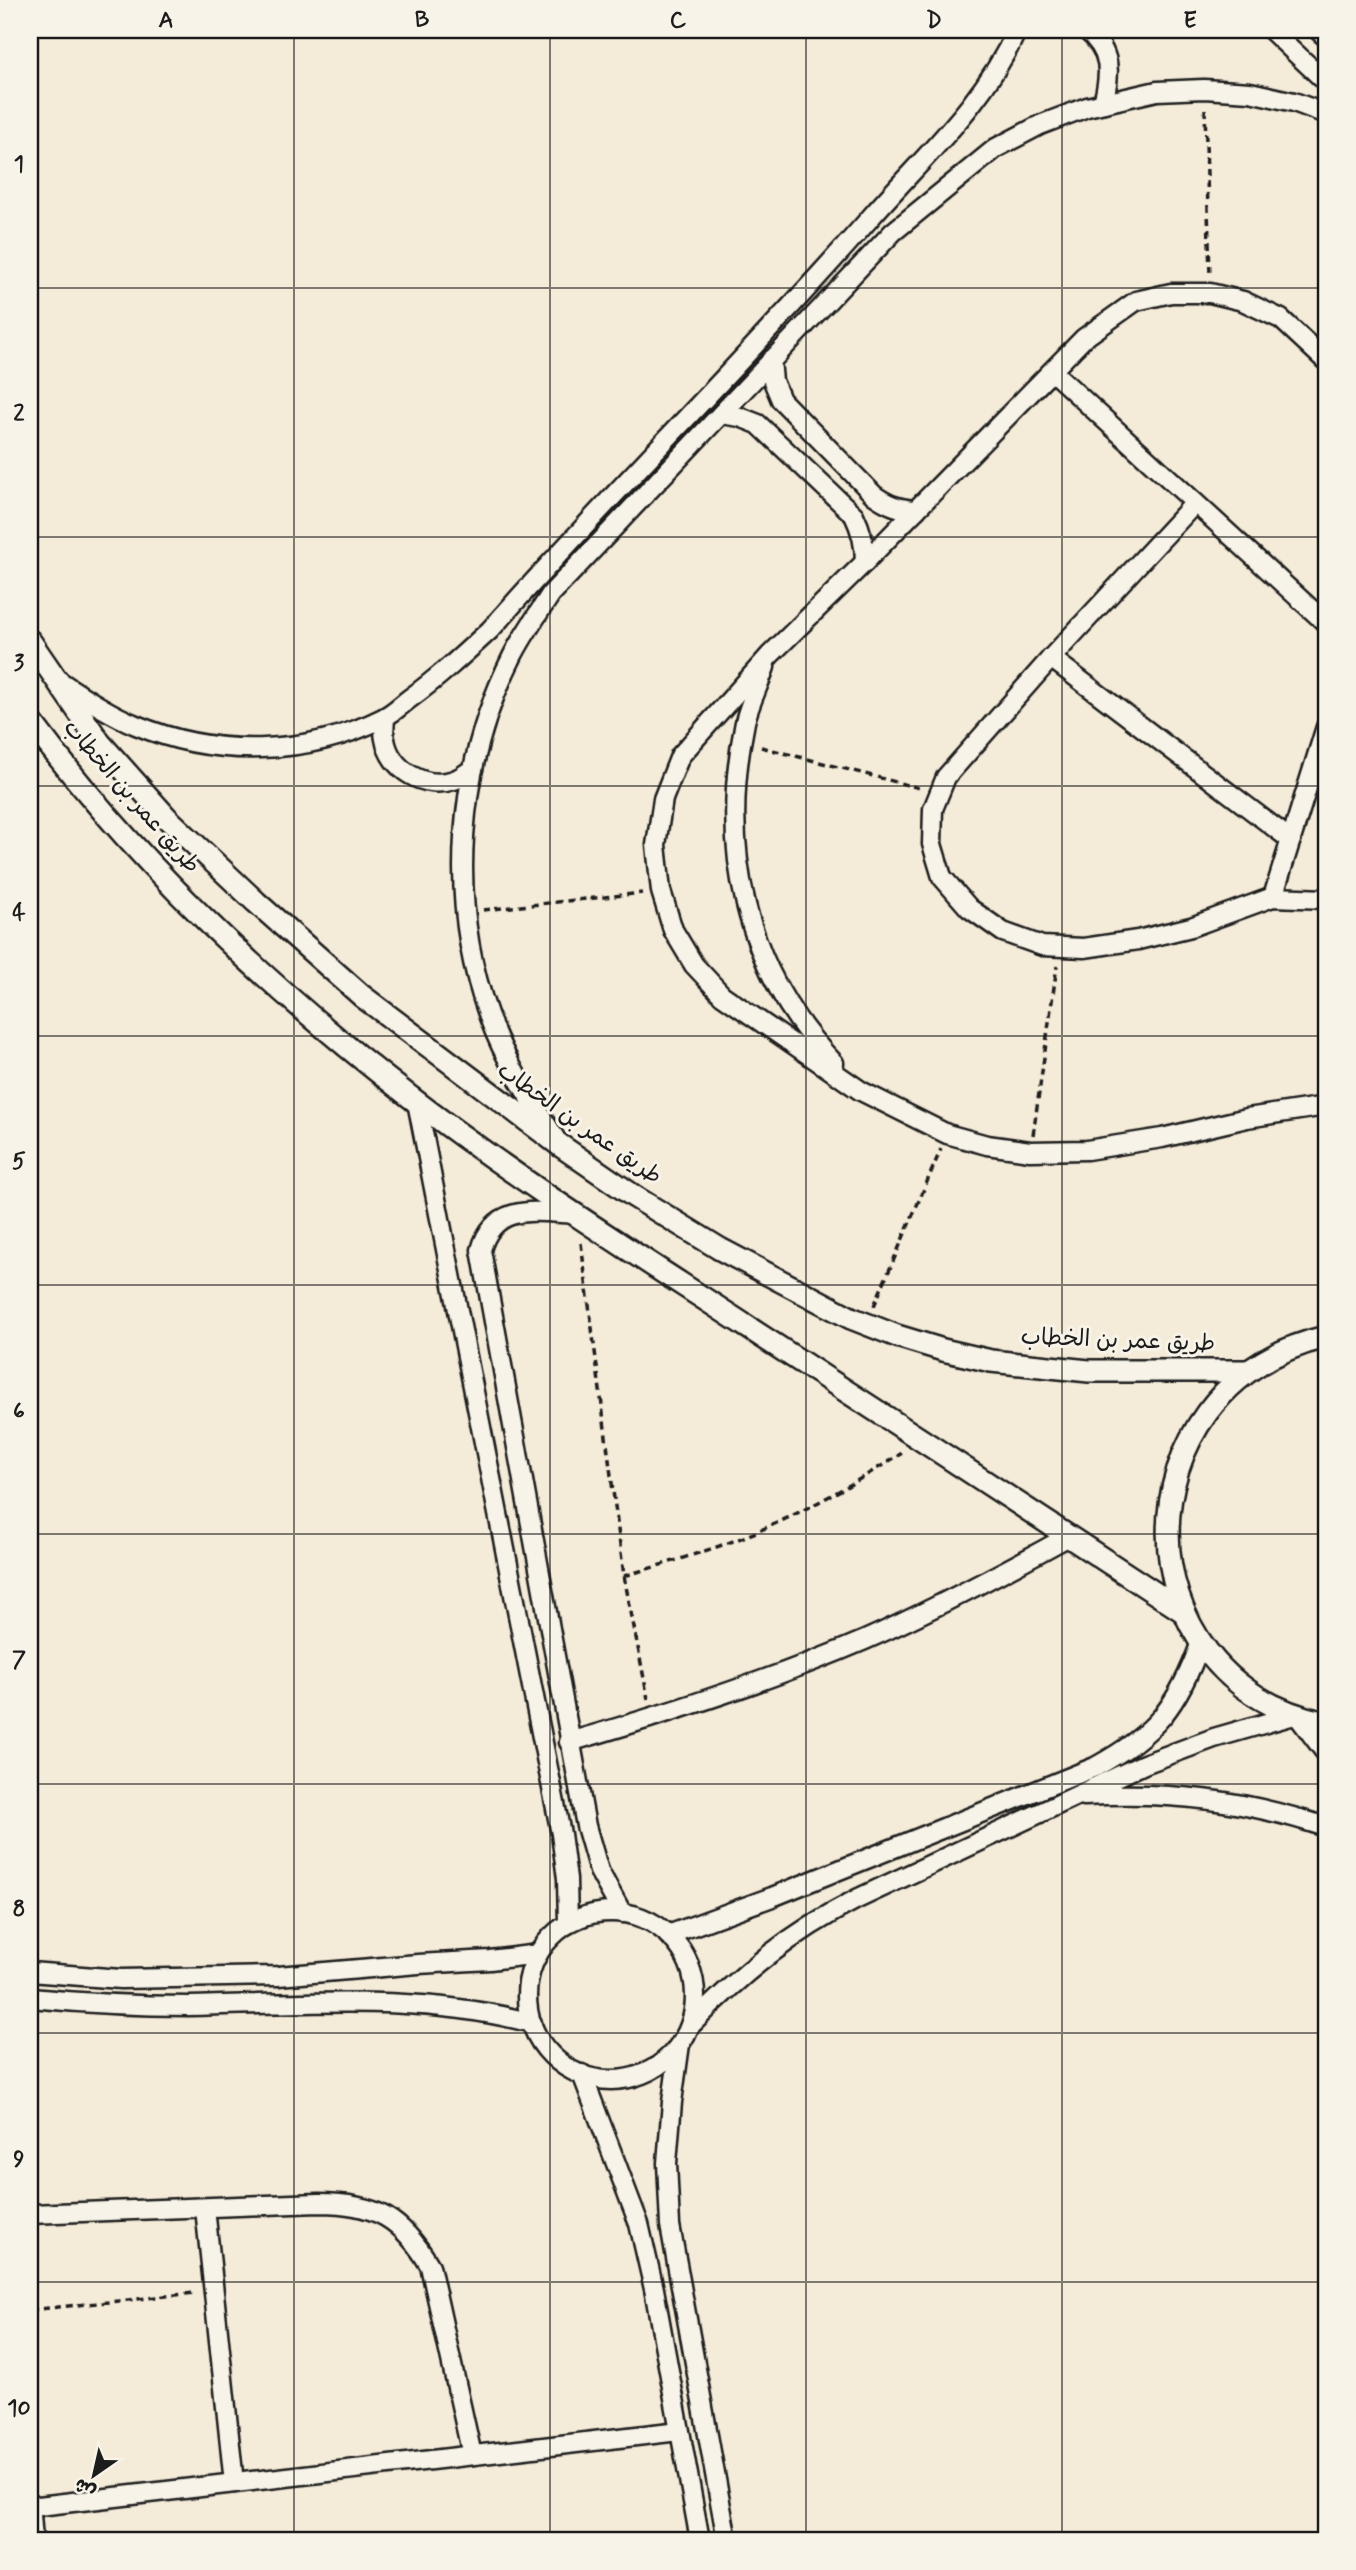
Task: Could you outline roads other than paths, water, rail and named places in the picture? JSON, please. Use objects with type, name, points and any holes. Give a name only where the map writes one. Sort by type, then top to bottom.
[{"type":"street","points":[[1086,30],[1105,51],[1110,77],[1103,103]]},
{"type":"street","points":[[1271,30],[1326,82]]},
{"type":"street","points":[[1318,30],[1326,37]]},
{"type":"street","points":[[56,679],[97,706],[136,725],[176,739],[218,747],[261,749],[303,744],[345,734],[385,717],[440,677],[490,630],[816,281],[981,95],[1019,32]]},
{"type":"street","points":[[561,1146],[520,1085],[489,1017],[470,945],[463,871],[467,797],[484,725],[512,657],[551,594],[893,232],[996,148],[1040,125],[1103,103],[1157,91],[1204,89],[1250,92],[1294,102],[1326,114]]},
{"type":"street","points":[[1326,360],[1281,319],[1243,300],[1210,293],[1171,293],[1136,301],[1084,338],[770,655],[681,756],[663,799],[656,845],[660,891],[673,930],[694,965],[722,995],[861,1091],[947,1134],[1030,1151],[1087,1150],[1326,1105]]},
{"type":"street","points":[[771,360],[773,381],[781,400],[794,416],[874,495],[894,506],[916,510]]},
{"type":"street","points":[[1053,372],[1326,623]]},
{"type":"street","points":[[721,414],[740,416],[758,424],[854,516],[865,545],[865,562]]},
{"type":"street","points":[[1195,503],[1051,658],[946,777],[933,809],[932,844],[942,877],[969,908],[1003,932],[1042,946],[1084,948],[1138,940],[1191,927],[1273,897],[1326,899]]},
{"type":"street","name":"طريق عمر بن الخطاب","points":[[30,641],[100,743],[159,808],[256,902],[362,996],[561,1146],[635,1197],[720,1249],[807,1297],[867,1324],[943,1350],[1040,1368],[1089,1371],[1248,1371]]},
{"type":"street","points":[[770,655],[746,719],[734,786],[735,854],[749,921],[776,984],[813,1041],[861,1091]]},
{"type":"street","points":[[1051,658],[1291,840]]},
{"type":"street","points":[[385,717],[385,740],[393,760],[410,776],[432,783],[454,780],[473,769]]},
{"type":"street","name":"طريق عمر بن الخطاب","points":[[30,720],[65,768],[193,907],[332,1035],[418,1102],[482,1150],[577,1214],[1184,1612]]},
{"type":"street","points":[[1273,897],[1326,727]]},
{"type":"street","points":[[418,1102],[561,1834],[567,1879],[568,1924]]},
{"type":"street","points":[[577,1214],[531,1212],[505,1216],[493,1225],[485,1236],[481,1250],[569,1742],[591,1849],[609,1892],[622,1913]]},
{"type":"street","points":[[1326,1337],[1304,1342],[1275,1354],[1248,1371],[1214,1401],[1189,1438],[1173,1480],[1167,1524],[1171,1569],[1184,1612],[1201,1642],[1242,1686],[1267,1703],[1297,1716],[1326,1723]]},
{"type":"street","points":[[569,1742],[651,1719],[760,1682],[866,1639],[969,1591],[1069,1536]]},
{"type":"street","points":[[668,1935],[824,1876],[1095,1767],[1126,1751],[1152,1729],[1175,1703],[1201,1642]]},
{"type":"street","points":[[1297,1716],[1326,1751]]},
{"type":"street","points":[[690,2026],[751,1967],[820,1918],[1110,1779],[1179,1750],[1297,1716]]},
{"type":"street","points":[[1077,1796],[1129,1793],[1194,1797],[1283,1813],[1326,1828]]},
{"type":"street","points":[[622,1913],[654,1924],[668,1935],[684,1954],[693,1977],[694,2010],[690,2026],[668,2058],[653,2069],[636,2076],[618,2080],[600,2079],[565,2066],[551,2054],[532,2023],[527,1988],[538,1954],[546,1943],[568,1924],[585,1916],[622,1913]]},
{"type":"street","points":[[30,1972],[121,1979],[278,1976],[538,1954]]},
{"type":"street","points":[[30,1998],[93,2004],[188,2006],[282,2001],[389,2003],[469,2010],[532,2023]]},
{"type":"street","points":[[680,2044],[667,2163],[670,2225],[727,2540]]},
{"type":"street","points":[[582,2074],[639,2224],[654,2288],[700,2540]]},
{"type":"street","points":[[30,2214],[346,2203],[373,2210],[397,2224],[416,2243],[430,2266],[472,2455]]},
{"type":"street","points":[[205,2208],[234,2483]]},
{"type":"street","points":[[30,2507],[679,2431]]},
{"type":"street","points":[[30,2502],[33,2540]]}]
